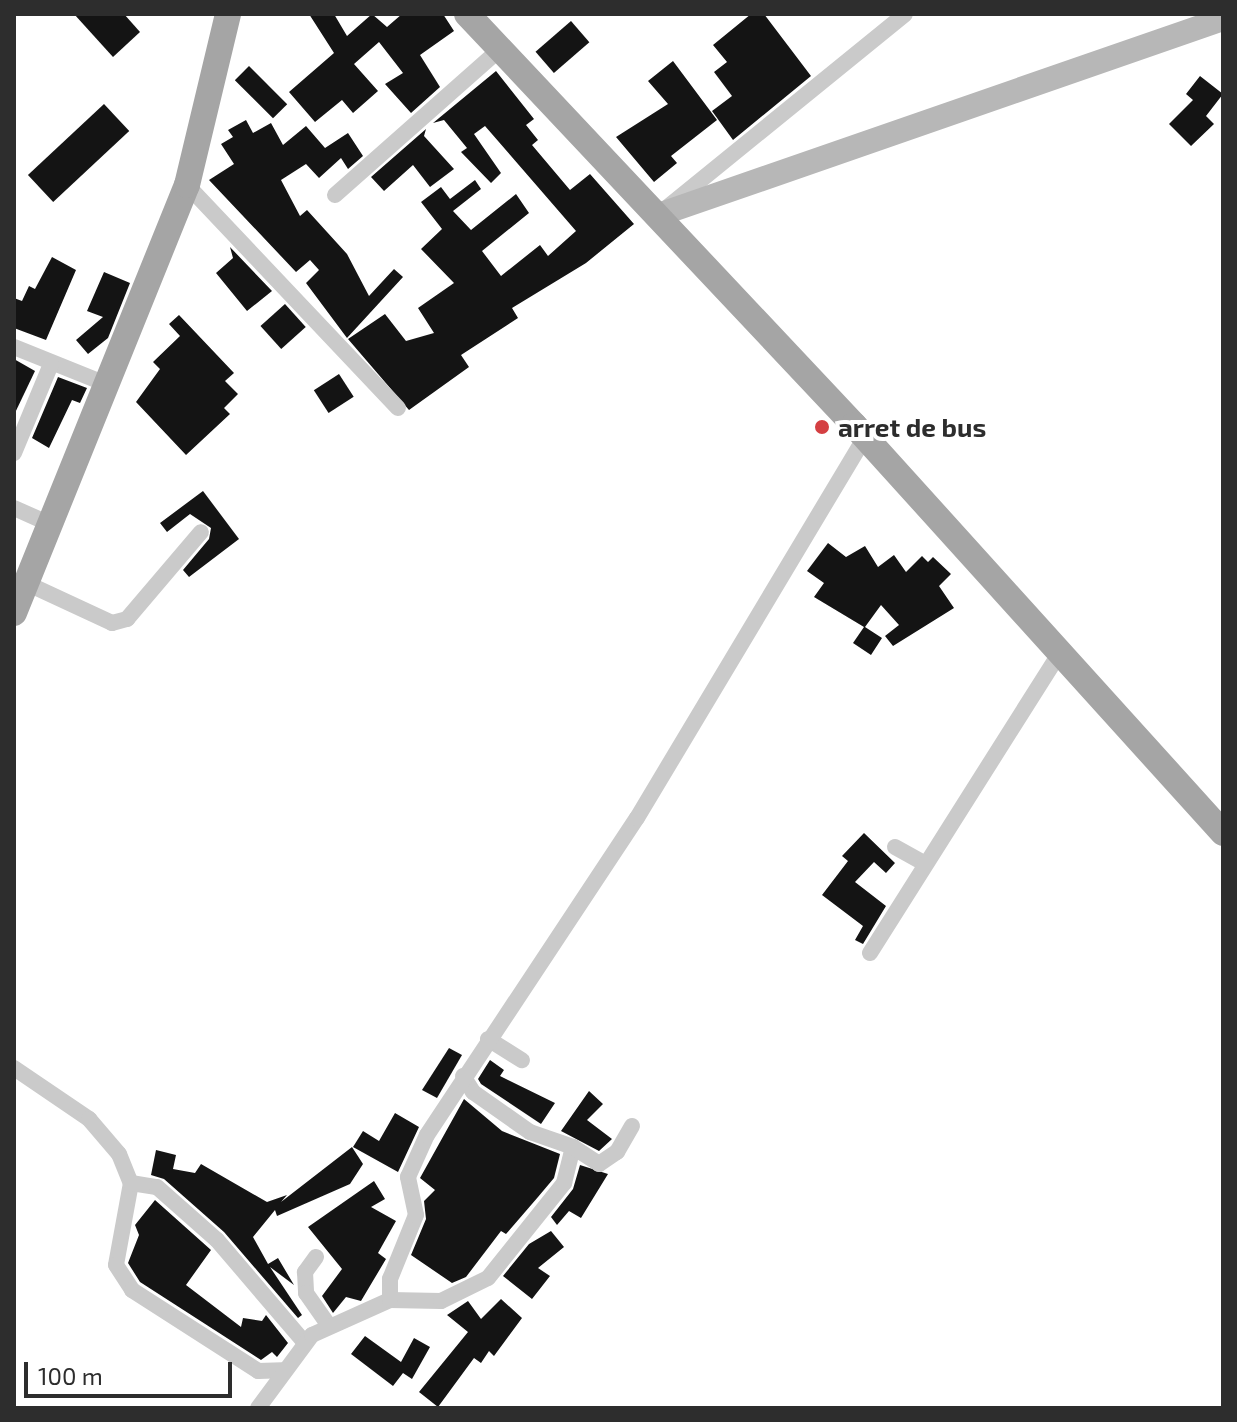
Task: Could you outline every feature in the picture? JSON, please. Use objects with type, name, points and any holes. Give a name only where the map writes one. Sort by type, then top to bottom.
[{"type":"main road","points":[[14,613],[187,185],[228,14]]},
{"type":"main road","points":[[467,14],[865,437],[1223,833]]},
{"type":"main road","points":[[658,215],[1223,19]]},
{"type":"street","points":[[658,215],[905,14]]},
{"type":"street","points":[[335,195],[500,49]]},
{"type":"street","points":[[187,185],[398,408]]},
{"type":"street","points":[[14,347],[106,384]]},
{"type":"street","points":[[14,453],[51,364]]},
{"type":"street","points":[[390,1300],[390,1279],[416,1215],[408,1177],[463,1076],[637,818],[865,437]]},
{"type":"street","points":[[14,508],[50,524]]},
{"type":"street","points":[[26,583],[112,623],[127,619],[201,532]]},
{"type":"street","points":[[870,953],[1060,653]]},
{"type":"street","points":[[895,847],[926,864]]},
{"type":"street","points":[[488,1039],[522,1060]]},
{"type":"street","points":[[14,1068],[89,1119],[119,1154],[131,1183],[119,1275],[142,1298],[258,1371],[282,1370]]},
{"type":"street","points":[[463,1076],[473,1092],[530,1132],[573,1147],[599,1164],[617,1152],[632,1126]]},
{"type":"street","points":[[258,1408],[304,1342],[328,1325],[390,1300],[441,1301],[488,1278],[564,1183],[573,1147]]},
{"type":"street","points":[[131,1183],[157,1187],[217,1240],[304,1342]]},
{"type":"street","points":[[316,1257],[305,1272],[306,1293],[328,1325]]},
{"type":"building","points":[[74,14],[124,14],[140,32],[113,57]]},
{"type":"building","points":[[309,14],[334,14],[347,36],[372,14],[387,27],[402,14],[443,14],[454,31],[420,55],[440,87],[411,113],[385,84],[403,73],[379,42],[354,64],[378,91],[353,113],[342,100],[315,122],[289,92],[334,53]]},
{"type":"building","points":[[751,14],[764,14],[811,76],[733,140],[712,111],[732,96],[714,72],[727,62],[713,45]]},
{"type":"building","points":[[571,21],[589,42],[554,73],[536,52]]},
{"type":"building","points":[[673,61],[717,120],[671,156],[677,163],[654,182],[616,137],[668,104],[648,81]]},
{"type":"building","points":[[249,66],[287,104],[273,118],[235,80]]},
{"type":"building","points":[[496,71],[534,119],[526,125],[538,140],[532,145],[570,190],[590,174],[634,224],[586,263],[512,308],[518,318],[461,355],[469,367],[409,410],[348,339],[385,314],[406,341],[434,333],[418,308],[454,283],[421,249],[442,229],[421,202],[441,187],[450,199],[475,180],[481,189],[453,211],[471,230],[516,194],[529,213],[482,251],[501,276],[540,245],[548,256],[576,231],[485,126],[474,134],[501,173],[491,183],[461,152],[467,148],[444,120],[433,123]]},
{"type":"building","points":[[1200,76],[1223,94],[1206,116],[1214,124],[1191,146],[1169,124],[1193,100],[1186,94]]},
{"type":"building","points":[[104,104],[129,131],[53,202],[28,175]]},
{"type":"building","points":[[246,120],[253,133],[271,123],[283,145],[306,126],[325,148],[348,133],[363,156],[348,169],[341,158],[319,178],[306,164],[281,180],[300,216],[307,210],[347,254],[369,296],[394,269],[403,277],[347,338],[306,283],[319,270],[310,260],[296,272],[209,180],[234,164],[221,144],[233,137],[228,130]]},
{"type":"building","points":[[426,129],[424,136],[454,169],[430,187],[413,165],[384,191],[371,177]]},
{"type":"building","points":[[230,247],[272,291],[247,311],[216,273],[233,258]]},
{"type":"building","points":[[52,257],[76,270],[46,340],[14,328],[14,298],[22,301],[29,286],[35,289]]},
{"type":"building","points":[[104,272],[130,283],[108,338],[88,354],[76,340],[103,317],[87,311]]},
{"type":"building","points":[[285,304],[306,327],[281,349],[260,326]]},
{"type":"building","points":[[179,315],[234,373],[225,381],[238,394],[224,408],[230,414],[186,455],[136,402],[160,369],[153,362],[180,336],[169,324]]},
{"type":"building","points":[[14,359],[35,371],[14,415]]},
{"type":"building","points":[[339,374],[354,397],[329,413],[314,390]]},
{"type":"building","points":[[58,377],[87,388],[80,403],[72,400],[49,448],[32,438]]},
{"type":"building","points":[[203,491],[239,539],[189,577],[183,570],[209,539],[211,528],[190,514],[167,532],[160,523]]},
{"type":"building","points":[[828,543],[846,557],[865,546],[878,567],[894,555],[906,572],[922,556],[928,562],[933,557],[951,574],[939,586],[954,608],[893,646],[885,636],[899,625],[881,605],[865,627],[882,638],[871,655],[853,643],[864,627],[814,597],[824,583],[807,571]]},
{"type":"building","points":[[864,833],[895,863],[886,873],[874,862],[855,882],[886,906],[863,944],[855,940],[863,926],[822,895],[848,861],[842,856]]},
{"type":"building","points":[[449,1048],[462,1055],[437,1098],[422,1090]]},
{"type":"building","points":[[490,1060],[504,1070],[500,1076],[555,1103],[541,1124],[481,1084],[478,1079]]},
{"type":"building","points":[[589,1091],[603,1104],[587,1120],[612,1139],[599,1151],[561,1131]]},
{"type":"building","points":[[464,1099],[502,1131],[560,1154],[554,1178],[506,1234],[501,1231],[466,1277],[452,1283],[411,1255],[426,1219],[424,1201],[435,1190],[420,1178]]},
{"type":"building","points":[[395,1113],[419,1127],[398,1172],[353,1147],[363,1131],[379,1141]]},
{"type":"building","points":[[352,1147],[363,1164],[350,1184],[277,1216],[275,1210],[253,1237],[268,1264],[278,1258],[294,1285],[270,1267],[302,1315],[298,1318],[224,1232],[164,1179],[151,1175],[156,1150],[176,1155],[173,1169],[195,1173],[201,1164],[267,1202],[287,1195],[281,1202]]},
{"type":"building","points":[[580,1165],[608,1174],[581,1218],[569,1211],[557,1225],[551,1217],[573,1189]]},
{"type":"building","points":[[374,1181],[385,1199],[371,1207],[396,1221],[378,1253],[386,1259],[361,1301],[346,1297],[333,1313],[322,1296],[342,1269],[308,1227]]},
{"type":"building","points":[[155,1200],[211,1250],[186,1285],[241,1327],[243,1318],[262,1321],[266,1315],[288,1343],[277,1357],[272,1352],[261,1360],[140,1282],[128,1263],[139,1235],[135,1225]]},
{"type":"building","points":[[551,1231],[564,1247],[538,1268],[550,1276],[532,1299],[503,1276],[529,1244]]},
{"type":"building","points":[[501,1299],[522,1318],[494,1356],[489,1351],[481,1363],[474,1358],[438,1407],[419,1392],[468,1332],[447,1315],[468,1301],[481,1319]]},
{"type":"building","points":[[365,1336],[401,1362],[414,1338],[430,1347],[412,1379],[403,1373],[393,1386],[351,1354]]},
{"type":"place","name":"arret de bus","points":[[822,427]]}]
